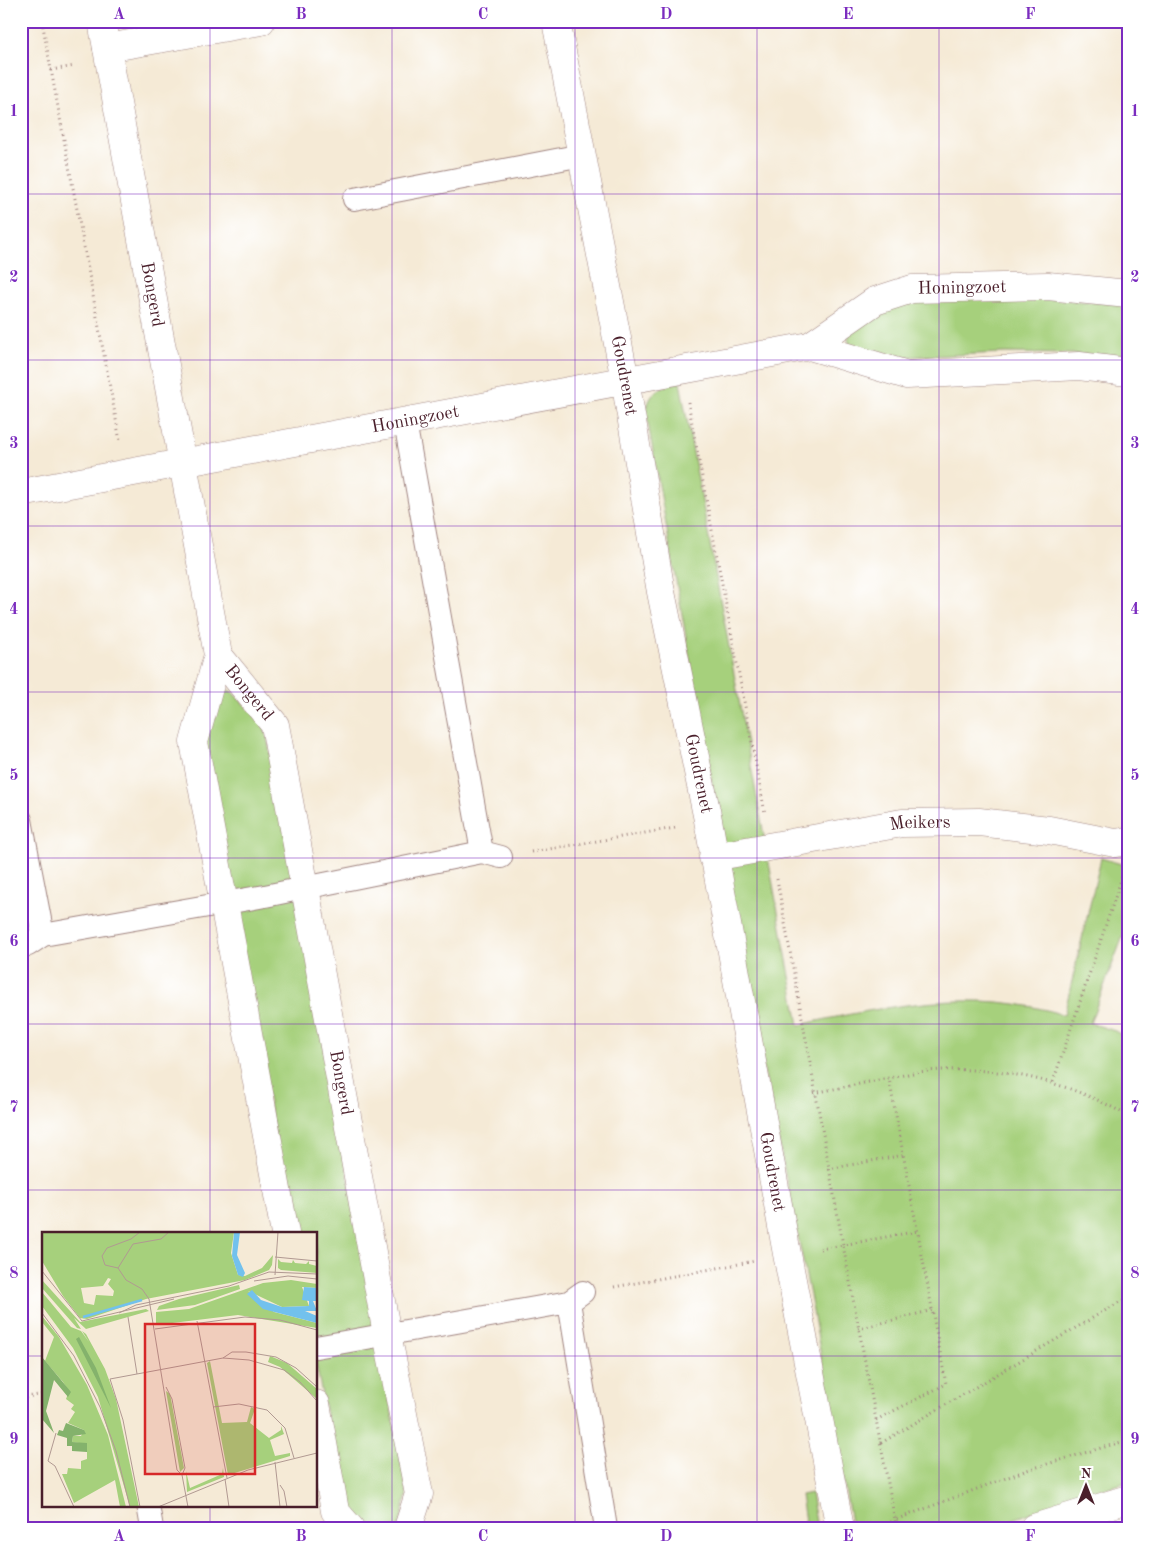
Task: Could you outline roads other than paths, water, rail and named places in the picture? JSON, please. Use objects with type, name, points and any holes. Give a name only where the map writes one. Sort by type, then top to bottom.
[{"type":"street","name":"Bongerd","points":[[102,21],[218,655],[194,742],[285,1232]]},
{"type":"street","points":[[108,48],[261,21]]},
{"type":"street","name":"Goudrenet","points":[[556,21],[625,380],[661,592],[708,820],[713,857],[787,1254],[840,1528]]},
{"type":"street","name":"Honingzoet","points":[[21,493],[810,346],[875,301],[912,289],[1048,286],[1128,294]]},
{"type":"street","name":"Honingzoet","points":[[810,346],[907,375],[1080,366],[1128,372]]},
{"type":"street","name":"Bongerd","points":[[218,655],[275,725],[387,1334],[419,1494],[408,1528]]},
{"type":"street","name":"Meikers","points":[[713,857],[902,823],[979,822],[1049,830],[1115,843],[1128,841]]},
{"type":"street","points":[[318,1415],[335,1511],[350,1528]]},
{"type":"street","points":[[1034,1528],[1128,1499]]},
{"type":"lane","points":[[354,199],[582,155]]},
{"type":"lane","points":[[21,820],[36,940],[224,903],[491,855],[412,473],[405,422]]},
{"type":"lane","points":[[318,1347],[576,1297],[606,1528]]},
{"type":"lane","points":[[148,1506],[152,1528]]}]
